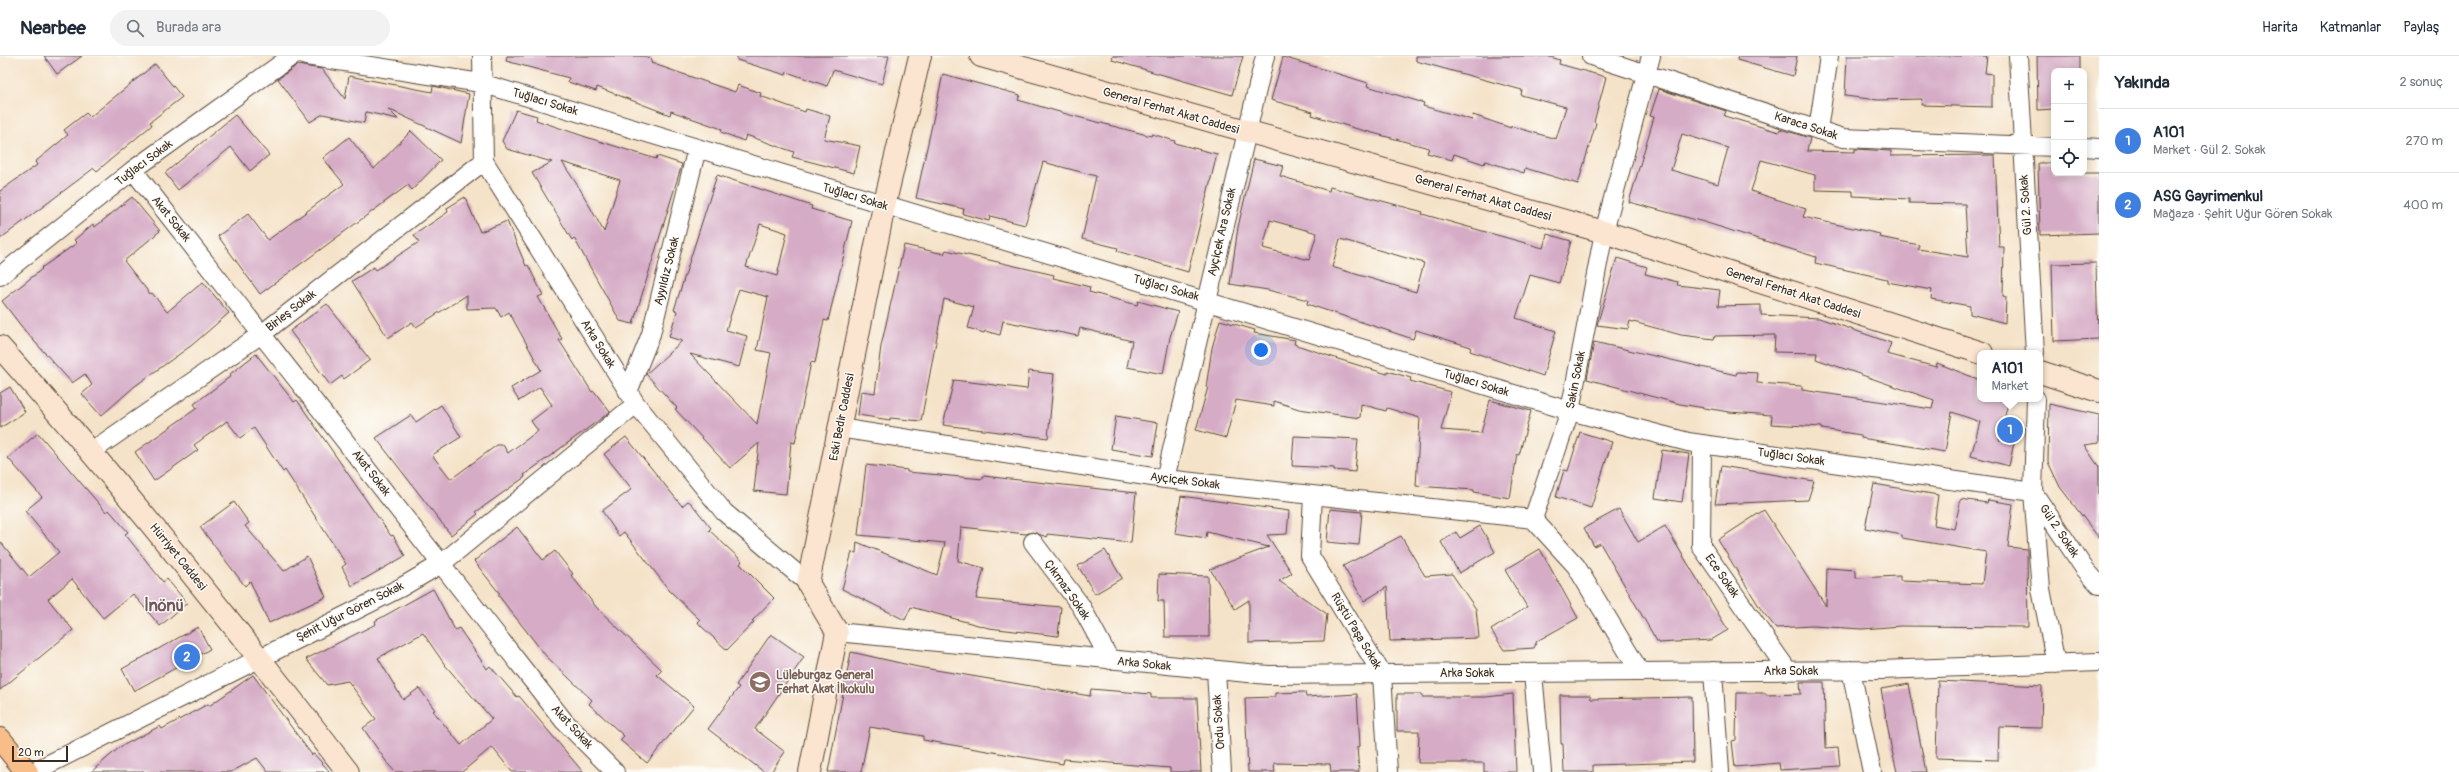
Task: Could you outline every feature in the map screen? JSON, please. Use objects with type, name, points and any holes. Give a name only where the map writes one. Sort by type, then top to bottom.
[{"type":"highway","points":[[0,739],[27,772]]},
{"type":"street","name":"Tuğlacı Sokak","points":[[0,276],[132,170],[292,56]]},
{"type":"street","name":"Tuğlacı Sokak","points":[[306,56],[481,83],[884,206],[1206,300],[1570,412],[1702,444],[2033,492]]},
{"type":"street","name":"Arka Sokak","points":[[482,56],[481,83],[484,161],[632,398],[724,512],[808,582]]},
{"type":"street","name":"Eski Bedir Caddesi","points":[[808,582],[884,206],[920,56]]},
{"type":"street","name":"General Ferhat Akat Caddesi","points":[[981,56],[1604,232],[1977,351]]},
{"type":"street","name":"Ayçiçek Ara Sokak","points":[[1165,479],[1206,300],[1265,56]]},
{"type":"street","name":"Karaca Sokak","points":[[1591,56],[1843,138],[2051,147]]},
{"type":"street","name":"Sakin Sokak","points":[[1533,519],[1570,412],[1604,232],[1650,56]]},
{"type":"street","points":[[1818,130],[1829,56]]},
{"type":"street","name":"Gül 2. Sokak","points":[[2018,56],[2022,146],[2036,350]]},
{"type":"street","points":[[2087,147],[2099,148]]},
{"type":"street","name":"Ayyıldız Sokak","points":[[632,398],[651,334],[697,148]]},
{"type":"street","name":"Birleş Sokak","points":[[92,451],[263,334],[484,161]]},
{"type":"street","name":"Akat Sokak","points":[[132,170],[263,334],[564,721],[615,772]]},
{"type":"street","name":"Hürriyet Caddesi","points":[[0,347],[92,451],[260,658],[348,772]]},
{"type":"street","points":[[2043,373],[2099,391]]},
{"type":"street","name":"Şehit Uğur Gören Sokak","points":[[33,772],[260,658],[441,564],[632,398]]},
{"type":"street","name":"Gül 2. Sokak","points":[[2036,402],[2033,492],[2084,568],[2099,585]]},
{"type":"street","name":"Ayçiçek Sokak","points":[[839,428],[1165,479],[1533,519]]},
{"type":"street","name":"Ece Sokak","points":[[1702,444],[1701,546],[1788,671]]},
{"type":"street","points":[[2033,492],[2041,589],[2056,664]]},
{"type":"street","name":"Rüştü Paşa Sokak","points":[[1313,495],[1310,556],[1382,674],[1388,772]]},
{"type":"street","points":[[1533,519],[1576,566],[1640,672]]},
{"type":"street","name":"Çıkmaz Sokak","points":[[1033,542],[1082,606],[1110,660]]},
{"type":"street","points":[[808,582],[837,632],[810,772]]},
{"type":"street","name":"Arka Sokak","points":[[837,632],[1268,675],[1788,671],[2099,662]]},
{"type":"street","points":[[1851,670],[1872,772]]},
{"type":"street","name":"Ordu Sokak","points":[[1216,671],[1222,772]]},
{"type":"street","points":[[1713,671],[1720,772]]},
{"type":"street","points":[[1533,673],[1542,772]]},
{"type":"building","points":[[44,56],[82,56],[57,74]]},
{"type":"building","points":[[507,56],[645,56],[652,59],[651,63],[735,92],[738,85],[761,93],[760,96],[805,112],[806,109],[830,116],[824,139],[860,146],[854,173],[792,157],[794,152],[746,135],[744,141],[721,132],[722,129],[671,111],[670,115],[597,87],[596,91],[568,82],[569,78],[506,61]]},
{"type":"building","points":[[737,56],[889,56],[882,84],[833,70],[827,86],[787,72],[786,75],[737,60]]},
{"type":"building","points":[[1113,56],[1243,56],[1232,95],[1112,60]]},
{"type":"building","points":[[1416,56],[1547,56],[1560,60],[1559,64],[1606,77],[1594,122],[1596,123],[1578,184],[1525,168],[1524,173],[1485,161],[1484,164],[1454,154],[1452,160],[1427,153],[1429,148],[1354,128],[1312,115],[1313,112],[1271,100],[1283,57],[1368,83],[1367,86],[1424,103],[1423,106],[1472,120],[1473,115],[1511,128],[1511,126],[1556,139],[1566,107],[1521,95],[1522,90],[1416,61]]},
{"type":"building","points":[[1738,56],[1797,56],[1793,76],[1737,60]]},
{"type":"building","points":[[1847,56],[1987,56],[1985,73],[1992,74],[1992,107],[1921,105],[1922,99],[1878,100],[1845,96]]},
{"type":"building","points":[[2037,56],[2080,56],[2080,68],[2051,68],[2051,109],[2038,110]]},
{"type":"building","points":[[155,64],[182,97],[150,122],[152,125],[97,171],[94,168],[0,239],[0,191],[37,165],[35,162],[68,135],[64,130],[86,113],[90,117]]},
{"type":"building","points":[[297,65],[322,69],[345,99],[349,76],[432,92],[433,86],[469,94],[461,143],[388,109],[398,119],[366,112],[364,123],[323,114],[310,122],[278,79]]},
{"type":"building","points":[[943,74],[1020,95],[1018,100],[1151,136],[1152,134],[1175,141],[1174,143],[1217,154],[1188,272],[1117,251],[1118,248],[1082,239],[1096,176],[1043,162],[1025,225],[990,216],[989,221],[963,214],[964,209],[916,198]]},
{"type":"building","points":[[1659,89],[1726,111],[1724,116],[1779,132],[1780,129],[1810,138],[1807,151],[1855,152],[1855,149],[1891,151],[1891,156],[1995,155],[1999,247],[2004,247],[2003,296],[2006,297],[2005,323],[1970,314],[1970,306],[1931,299],[1932,290],[1887,282],[1887,279],[1815,263],[1816,257],[1704,222],[1629,202],[1654,117],[1650,116]],"holes":[[[1682,134],[1728,148],[1718,184],[1671,170]],[[1761,160],[1815,175],[1815,190],[1853,191],[1853,196],[1909,199],[1909,203],[1965,204],[1968,257],[1918,249],[1919,245],[1879,237],[1880,234],[1803,217],[1806,209],[1751,191]]]},
{"type":"building","points":[[516,110],[537,116],[536,120],[586,137],[656,159],[657,156],[682,164],[633,324],[620,321],[574,238],[572,240],[532,173],[552,162],[507,149],[502,141]],"holes":[[[562,162],[620,180],[604,232],[580,189]]]},
{"type":"building","points":[[235,115],[269,155],[250,171],[231,147],[178,190],[165,173]]},
{"type":"building","points":[[411,131],[441,160],[412,190],[408,185],[260,294],[218,236],[248,214],[268,240],[344,184],[323,158],[349,137],[374,169]]},
{"type":"building","points":[[1254,159],[1283,166],[1280,176],[1329,191],[1330,187],[1423,212],[1422,214],[1543,248],[1547,234],[1571,241],[1559,283],[1530,275],[1516,318],[1556,331],[1543,376],[1470,351],[1471,347],[1416,330],[1413,339],[1307,304],[1308,300],[1268,290],[1230,284],[1238,227]],"holes":[[[1270,220],[1317,233],[1309,260],[1263,248]],[[1340,239],[1424,263],[1416,292],[1332,267]]]},
{"type":"building","points":[[2038,163],[2051,163],[2051,176],[2087,176],[2087,173],[2099,173],[2099,233],[2040,235]]},
{"type":"building","points":[[717,175],[812,206],[811,209],[852,221],[828,321],[824,320],[815,363],[811,362],[795,443],[791,442],[786,494],[754,491],[759,443],[730,468],[675,409],[677,408],[646,374],[682,341],[669,337],[677,311],[674,310]],"holes":[[[760,224],[787,233],[777,276],[746,267]],[[739,289],[768,297],[757,350],[771,353],[757,424],[690,354],[739,367],[747,336],[726,330]]]},
{"type":"building","points":[[132,197],[160,231],[124,261],[150,294],[152,293],[167,312],[203,282],[229,313],[192,345],[135,386],[101,416],[82,394],[92,385],[85,374],[72,383],[25,331],[2,301],[42,269],[41,268],[77,243],[74,240],[93,224],[95,227]]},
{"type":"building","points":[[465,197],[480,232],[507,221],[526,266],[528,265],[543,295],[538,297],[562,339],[559,340],[592,392],[594,391],[610,412],[524,475],[525,477],[476,512],[478,514],[451,535],[376,438],[411,415],[416,422],[441,405],[461,437],[432,455],[451,479],[497,445],[503,445],[508,453],[538,431],[531,421],[552,405],[540,387],[519,401],[511,388],[541,370],[509,312],[501,317],[496,308],[467,309],[467,295],[416,327],[412,322],[388,338],[352,281],[374,267],[376,270],[419,242],[414,235],[448,212],[447,208]]},
{"type":"building","points":[[904,245],[944,254],[946,250],[1054,275],[1053,278],[1090,287],[1089,292],[1137,305],[1138,301],[1178,312],[1170,337],[1163,374],[1127,367],[1132,341],[1080,328],[1078,336],[1003,321],[1000,335],[985,331],[984,333],[968,328],[974,307],[944,299],[921,421],[890,418],[890,420],[858,415],[861,391],[875,393],[881,346]]},
{"type":"building","points":[[1617,258],[1647,267],[1645,274],[1678,282],[1677,285],[1720,290],[1718,306],[1761,305],[1761,315],[1819,318],[1891,343],[1887,354],[1936,367],[1937,363],[1977,379],[1977,402],[2008,402],[1999,440],[2014,443],[2009,466],[1971,456],[1980,422],[1952,412],[1945,452],[1861,438],[1861,435],[1822,429],[1822,427],[1771,424],[1772,415],[1729,412],[1680,404],[1587,379],[1594,342],[1736,375],[1737,372],[1758,373],[1757,383],[1802,386],[1802,390],[1932,409],[1934,400],[1816,359],[1817,353],[1774,352],[1775,335],[1715,336],[1714,339],[1681,335],[1630,321],[1628,329],[1597,325]]},
{"type":"building","points":[[2096,263],[2098,339],[2054,341],[2052,264]]},
{"type":"building","points":[[327,304],[370,360],[344,379],[342,376],[330,385],[290,331]]},
{"type":"building","points":[[1220,320],[1255,330],[1254,333],[1295,340],[1294,344],[1338,359],[1387,374],[1387,371],[1411,378],[1410,381],[1451,392],[1441,430],[1481,433],[1490,400],[1531,411],[1519,455],[1517,454],[1510,498],[1474,492],[1474,490],[1416,486],[1420,418],[1387,408],[1386,411],[1361,404],[1360,418],[1299,409],[1274,401],[1274,406],[1236,400],[1226,438],[1196,430],[1208,387],[1206,387],[1212,348]]},
{"type":"building","points":[[256,354],[294,402],[297,400],[391,536],[393,535],[405,556],[352,586],[342,567],[346,564],[285,470],[283,472],[254,428],[240,438],[227,421],[194,445],[198,450],[154,481],[135,452],[197,408],[194,404],[231,376],[230,374]]},
{"type":"building","points":[[1029,371],[1054,374],[1048,438],[943,425],[954,380],[1027,389]]},
{"type":"building","points":[[10,387],[25,412],[0,428],[0,393]]},
{"type":"building","points":[[2049,404],[2099,415],[2099,443],[2084,445],[2099,467],[2099,538],[2060,487],[2048,462]]},
{"type":"building","points":[[1116,416],[1158,423],[1153,456],[1111,449]]},
{"type":"building","points":[[1580,432],[1612,442],[1591,508],[1556,497],[1564,470],[1568,471]]},
{"type":"building","points":[[38,433],[106,512],[109,510],[128,532],[125,534],[163,582],[167,579],[187,603],[160,626],[133,594],[103,618],[72,579],[48,599],[73,630],[0,690],[0,541],[29,577],[59,552],[25,511],[42,497],[8,458]]},
{"type":"building","points":[[1294,436],[1358,439],[1355,472],[1334,470],[1334,468],[1292,466]]},
{"type":"building","points":[[626,437],[682,506],[688,501],[691,503],[711,528],[709,530],[742,561],[740,564],[774,598],[752,621],[754,622],[727,650],[701,626],[698,622],[700,620],[669,590],[624,532],[619,536],[602,511],[632,489],[604,454]]},
{"type":"building","points":[[1662,450],[1689,454],[1682,502],[1655,498]]},
{"type":"building","points":[[866,465],[907,470],[907,472],[983,479],[983,476],[1136,493],[1131,543],[1047,534],[1047,537],[1032,532],[1026,534],[961,527],[958,561],[984,568],[976,599],[1061,607],[1058,636],[989,628],[911,607],[905,620],[842,589],[852,552],[856,553],[857,542],[937,575],[945,543],[858,535]]},
{"type":"building","points":[[1721,466],[1814,481],[1808,500],[1715,504]]},
{"type":"building","points":[[1874,484],[1938,495],[1934,525],[1954,529],[1961,499],[1987,503],[1988,500],[2013,504],[2008,547],[2027,549],[2028,627],[1901,626],[1862,629],[1812,626],[1776,628],[1762,611],[1718,540],[1764,510],[1826,606],[1827,568],[1856,570],[1856,578],[1900,576],[1900,581],[1982,584],[1986,552],[1902,538],[1902,535],[1865,528]]},
{"type":"building","points":[[1181,496],[1289,511],[1287,534],[1267,535],[1292,573],[1279,581],[1327,614],[1324,641],[1249,643],[1249,600],[1235,609],[1210,569],[1269,547],[1207,532],[1206,538],[1175,533]]},
{"type":"building","points":[[234,502],[249,523],[245,526],[284,571],[307,556],[326,597],[269,623],[250,581],[245,586],[200,527]]},
{"type":"building","points":[[1330,509],[1362,512],[1359,545],[1327,542]]},
{"type":"building","points":[[1619,509],[1638,542],[1665,526],[1728,630],[1711,640],[1658,643],[1600,543],[1594,546],[1584,528]]},
{"type":"building","points":[[1480,526],[1495,552],[1459,573],[1441,542],[1456,532],[1460,538]]},
{"type":"building","points":[[517,527],[543,560],[555,551],[573,574],[571,575],[597,608],[662,670],[657,675],[694,706],[647,763],[620,740],[624,736],[589,704],[592,700],[546,656],[498,595],[500,594],[474,561]]},
{"type":"building","points":[[1401,536],[1425,576],[1452,574],[1476,609],[1479,638],[1390,641],[1387,587],[1364,601],[1343,566]]},
{"type":"building","points":[[1540,549],[1578,618],[1537,641],[1534,648],[1504,650],[1491,630],[1527,607],[1505,570]]},
{"type":"building","points":[[1105,550],[1122,578],[1095,594],[1078,566]]},
{"type":"building","points":[[1159,574],[1208,576],[1209,637],[1165,637],[1164,601],[1158,601]]},
{"type":"building","points":[[433,589],[455,630],[459,628],[487,669],[490,666],[517,697],[519,696],[583,772],[512,772],[492,747],[462,772],[395,772],[363,728],[376,719],[348,681],[327,685],[306,659],[376,624],[375,621]],"holes":[[[423,633],[445,665],[492,719],[461,745],[433,711],[435,710],[419,688],[403,700],[378,658]]]},
{"type":"building","points":[[198,627],[210,649],[134,691],[122,669]]},
{"type":"building","points":[[771,634],[804,657],[755,729],[785,752],[771,772],[764,772],[708,729],[739,687],[736,685]]},
{"type":"building","points":[[851,652],[918,667],[1090,696],[1091,689],[1151,694],[1151,698],[1197,698],[1201,772],[1170,772],[1170,768],[1064,759],[1063,764],[923,740],[923,736],[870,727],[861,772],[828,772]]},
{"type":"building","points":[[253,675],[312,755],[314,754],[330,772],[268,772],[257,758],[231,772],[91,772],[120,747],[160,726],[162,729],[208,704],[209,706]]},
{"type":"building","points":[[1938,681],[2042,686],[2041,728],[1999,727],[1998,760],[1936,758]]},
{"type":"building","points":[[1800,682],[1824,682],[1826,748],[1838,747],[1840,766],[1780,770],[1779,763],[1735,767],[1732,741],[1736,740],[1737,693],[1766,693],[1766,695],[1801,694]]},
{"type":"building","points":[[1909,684],[1926,772],[1897,772],[1891,746],[1881,689]]},
{"type":"building","points":[[1305,692],[1306,697],[1357,694],[1360,746],[1357,747],[1359,772],[1331,772],[1330,764],[1274,763],[1275,772],[1248,772],[1245,698],[1275,697],[1275,693]]},
{"type":"building","points":[[1397,694],[1422,694],[1422,697],[1486,697],[1513,694],[1516,772],[1484,772],[1484,763],[1418,763],[1419,731],[1397,731]]},
{"type":"building","points":[[1560,695],[1590,695],[1591,699],[1692,697],[1693,762],[1593,765],[1593,772],[1564,772],[1563,744],[1561,744]]},
{"type":"place","name":"A101","points":[[2010,430]]},
{"type":"place","name":"ASG Gayrimenkul","points":[[187,657]]},
{"type":"place","name":"Lüleburgaz General Ferhat Akat İlkokulu","points":[[760,682]]},
{"type":"district","name":"İnönü","points":[[164,606]]}]
